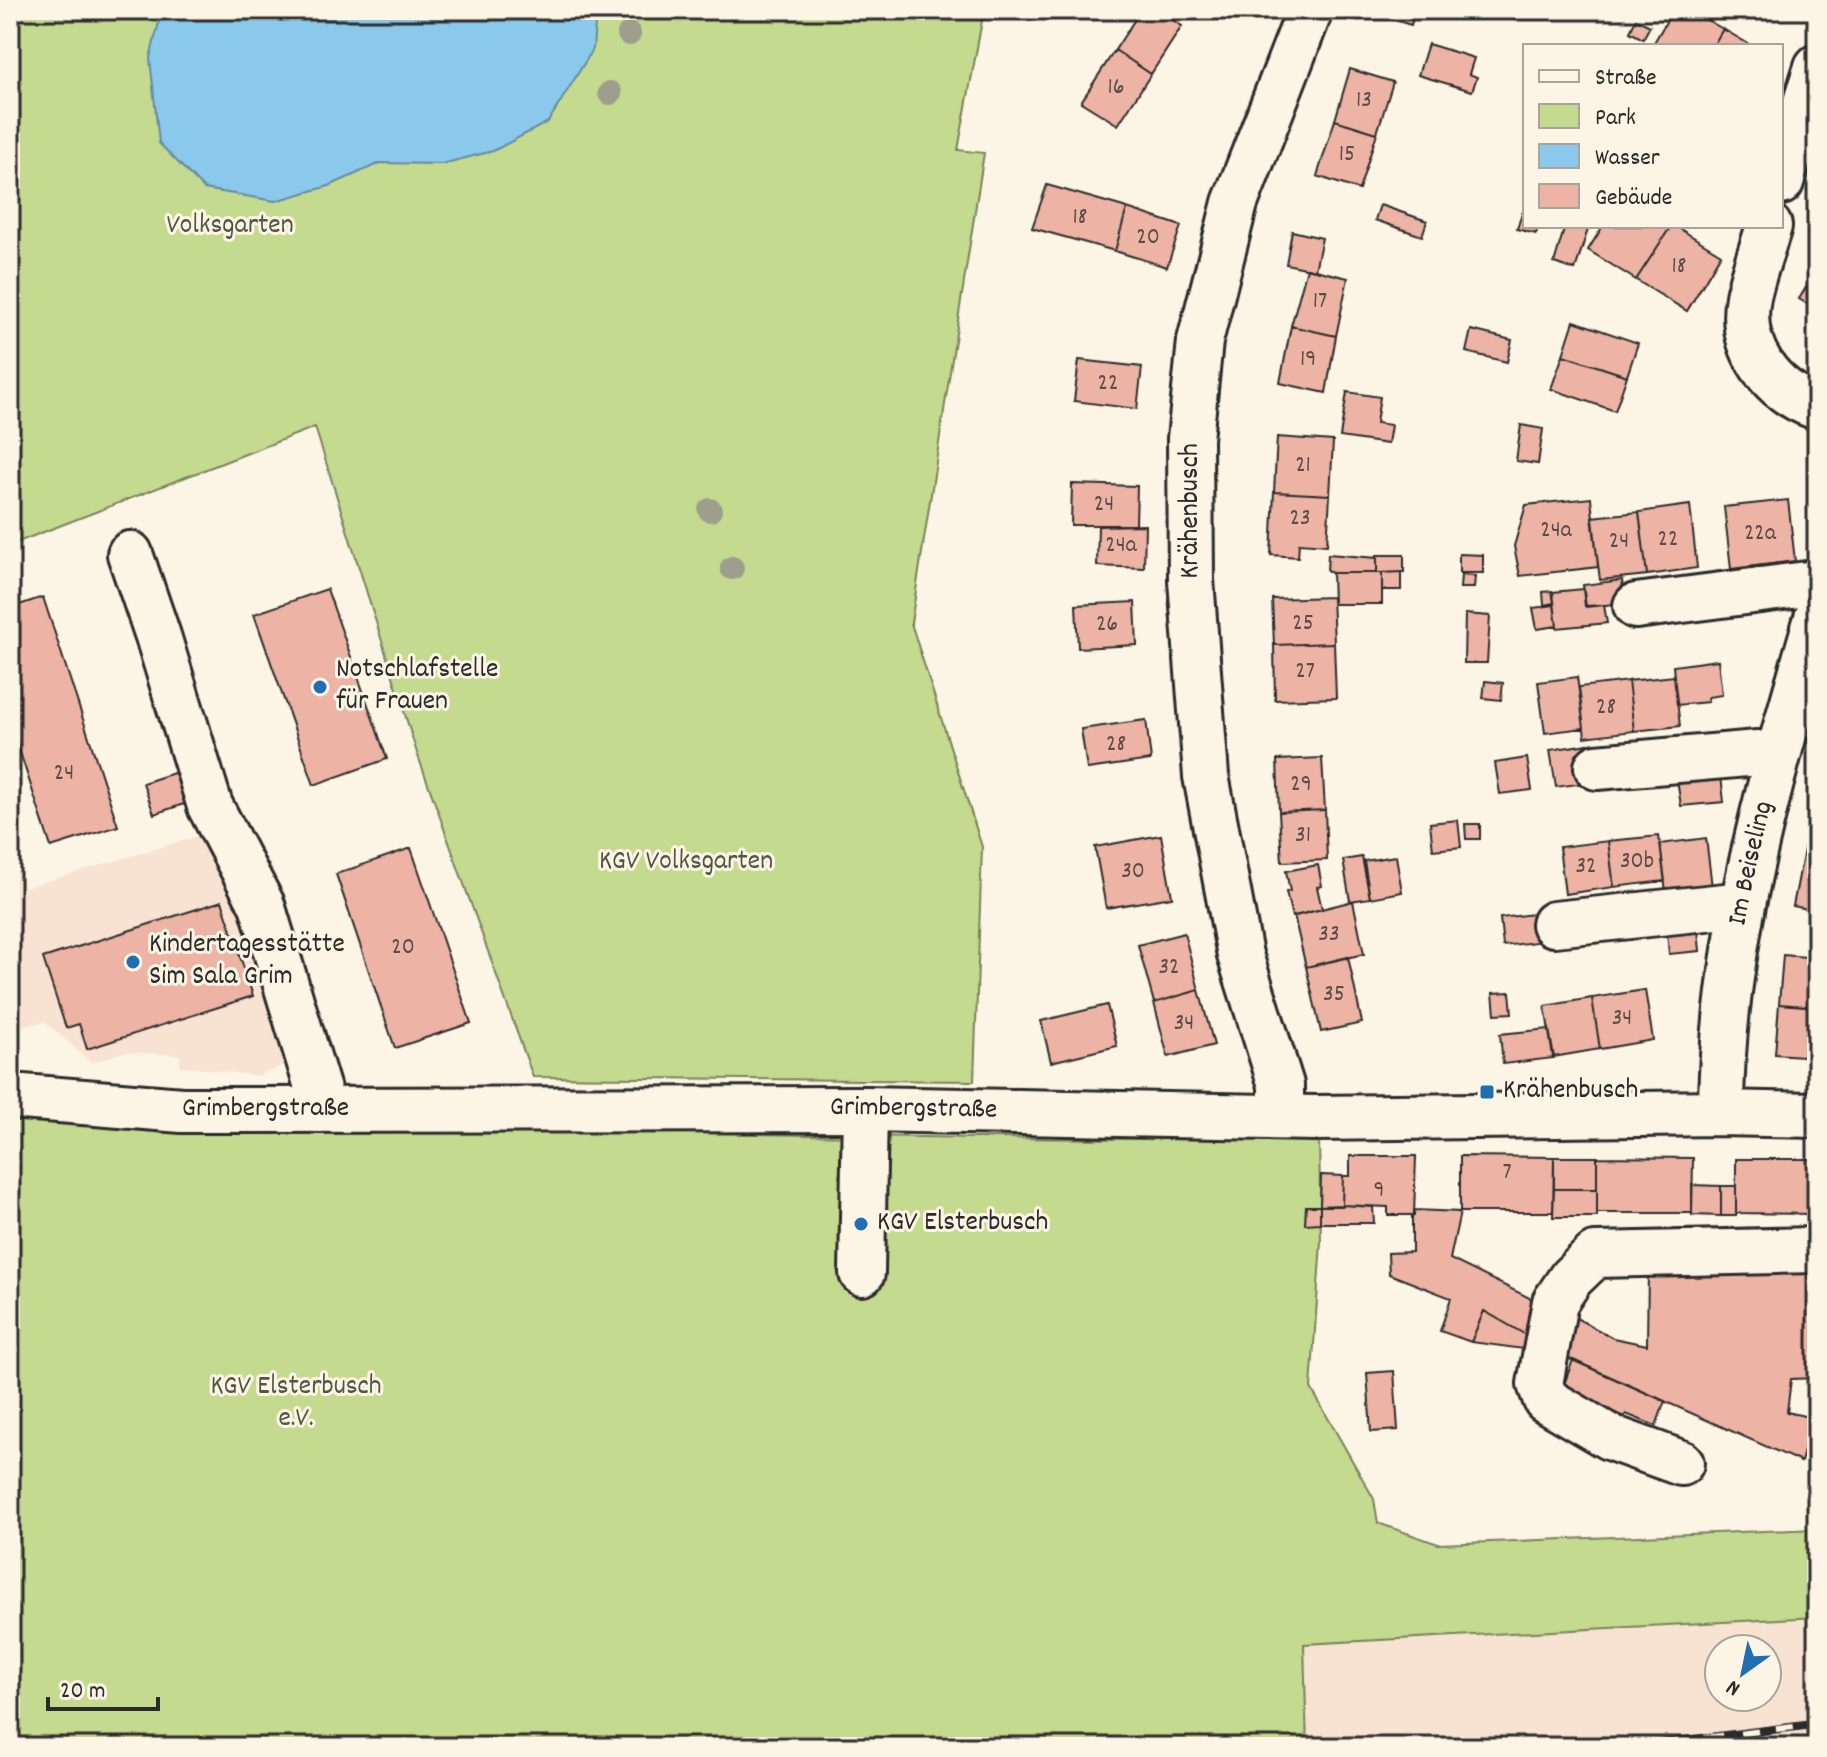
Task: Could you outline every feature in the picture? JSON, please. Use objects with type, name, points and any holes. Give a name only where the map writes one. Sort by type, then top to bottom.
[{"type":"street","name":"Krähenbusch","points":[[1281,1117],[1281,1085],[1240,955],[1206,776],[1191,580],[1190,439],[1200,341],[1235,203],[1310,10]]},
{"type":"street","points":[[1783,170],[1817,67]]},
{"type":"street","points":[[1768,228],[1748,299],[1750,345],[1761,367],[1778,385],[1801,402],[1817,407]]},
{"type":"street","points":[[130,554],[210,806],[262,905],[318,1090],[318,1110]]},
{"type":"street","points":[[1636,606],[1807,584],[1817,588]]},
{"type":"street","name":"Im Beiseling","points":[[1721,1113],[1728,1000],[1742,909],[1777,757],[1817,618]]},
{"type":"street","points":[[1597,767],[1758,753],[1777,757]]},
{"type":"street","points":[[1554,924],[1725,906],[1742,909]]},
{"type":"street","name":"Grimbergstraße","points":[[10,1096],[182,1110],[865,1109],[1281,1117],[1817,1115]]},
{"type":"street","points":[[862,1273],[865,1109]]},
{"type":"street","points":[[1681,1463],[1609,1437],[1546,1400],[1540,1384],[1555,1302],[1571,1278],[1595,1255],[1817,1250]]},
{"type":"shaded area","name":"Kindertagesstätte Sim Sala Grim","points":[[201,835],[238,902],[288,1063],[258,1076],[180,1066],[180,1055],[123,1052],[92,1063],[45,1022],[10,1027],[10,847],[24,888]]},
{"type":"shaded area","points":[[1817,1617],[1817,1747],[1307,1747],[1303,1644]]},
{"type":"green space","points":[[10,10],[984,10],[958,150],[984,153],[911,623],[982,847],[974,1081],[533,1077],[417,753],[315,427],[10,545]]},
{"type":"green space","name":"KGV Elsterbusch e.V.","points":[[10,1115],[98,1122],[976,1138],[1319,1140],[1321,1242],[1311,1388],[1374,1499],[1378,1523],[1438,1544],[1817,1529],[1817,1617],[1304,1644],[1307,1747],[10,1747]]},
{"type":"water","points":[[162,10],[596,10],[593,49],[548,122],[493,151],[442,164],[380,163],[329,186],[275,201],[204,189],[159,143],[150,58]]},
{"type":"building","points":[[1141,10],[1157,10],[1182,26],[1151,74],[1115,50]]},
{"type":"building","points":[[1367,10],[1415,10],[1411,25]]},
{"type":"building","points":[[1673,10],[1689,10],[1723,29],[1714,44],[1653,44]]},
{"type":"building","points":[[1636,19],[1650,26],[1643,39],[1630,32]]},
{"type":"building","points":[[1723,29],[1749,44],[1714,44]]},
{"type":"building","points":[[1428,44],[1474,58],[1469,74],[1477,77],[1472,91],[1418,75]]},
{"type":"building","points":[[1115,50],[1151,74],[1118,125],[1081,102]]},
{"type":"building","points":[[1350,69],[1393,82],[1377,133],[1335,120]]},
{"type":"building","points":[[1335,120],[1377,133],[1359,190],[1317,176]]},
{"type":"building","points":[[1047,185],[1127,208],[1115,251],[1032,228]]},
{"type":"building","points":[[1380,205],[1427,221],[1422,236],[1375,220]]},
{"type":"building","points":[[1127,208],[1181,226],[1167,267],[1115,251]]},
{"type":"building","points":[[1522,213],[1523,228],[1538,228],[1536,234],[1517,229]]},
{"type":"building","points":[[1564,228],[1588,228],[1575,270],[1554,263]]},
{"type":"building","points":[[1602,228],[1670,228],[1636,280],[1588,250]]},
{"type":"building","points":[[1670,228],[1678,228],[1721,254],[1687,311],[1636,280]]},
{"type":"building","points":[[1292,231],[1322,238],[1315,270],[1286,264]]},
{"type":"building","points":[[1307,268],[1348,278],[1336,336],[1291,326]]},
{"type":"building","points":[[1813,276],[1817,278],[1817,310],[1799,299]]},
{"type":"building","points":[[1574,321],[1638,343],[1627,376],[1563,355]]},
{"type":"building","points":[[1291,326],[1336,336],[1326,393],[1280,383]]},
{"type":"building","points":[[1471,330],[1512,340],[1507,362],[1466,352]]},
{"type":"building","points":[[1563,355],[1627,376],[1615,411],[1551,389]]},
{"type":"building","points":[[1079,360],[1142,367],[1137,409],[1074,401]]},
{"type":"building","points":[[1347,392],[1380,397],[1376,423],[1391,425],[1388,444],[1340,437]]},
{"type":"building","points":[[1521,425],[1543,429],[1538,464],[1516,461]]},
{"type":"building","points":[[1277,437],[1333,441],[1330,495],[1274,492]]},
{"type":"building","points":[[1072,484],[1137,486],[1136,525],[1071,525]]},
{"type":"building","points":[[1274,492],[1330,495],[1327,545],[1299,543],[1298,557],[1271,555]]},
{"type":"building","points":[[1591,498],[1598,567],[1520,576],[1514,546],[1526,505]]},
{"type":"building","points":[[1788,500],[1795,561],[1731,569],[1724,507]]},
{"type":"building","points":[[1690,505],[1697,568],[1647,575],[1639,512]]},
{"type":"building","points":[[1639,512],[1647,575],[1600,580],[1592,517]]},
{"type":"building","points":[[1145,525],[1144,568],[1097,566],[1098,526]]},
{"type":"building","points":[[1328,554],[1377,558],[1377,573],[1332,573],[1327,571]]},
{"type":"building","points":[[1459,554],[1483,555],[1483,573],[1459,573]]},
{"type":"building","points":[[1377,555],[1404,555],[1404,572],[1377,573]]},
{"type":"building","points":[[1401,572],[1401,590],[1382,590],[1382,573]]},
{"type":"building","points":[[1332,573],[1382,573],[1382,604],[1333,604]]},
{"type":"building","points":[[1461,575],[1475,576],[1474,588],[1460,588]]},
{"type":"building","points":[[1622,580],[1625,603],[1586,607],[1583,585]]},
{"type":"building","name":"Notschlafstelle für Frauen","points":[[327,589],[387,759],[314,785],[254,614]]},
{"type":"building","points":[[1583,589],[1585,606],[1604,605],[1607,623],[1557,628],[1553,592]]},
{"type":"building","points":[[1552,591],[1554,603],[1544,605],[1543,592]]},
{"type":"building","points":[[43,597],[118,826],[51,847],[10,722],[10,608]]},
{"type":"building","points":[[1332,597],[1334,643],[1274,645],[1272,599]]},
{"type":"building","points":[[1135,602],[1137,645],[1078,648],[1076,605]]},
{"type":"building","points":[[1554,605],[1557,626],[1537,629],[1533,608]]},
{"type":"building","points":[[1465,614],[1490,616],[1487,663],[1464,663]]},
{"type":"building","points":[[1334,643],[1336,698],[1275,700],[1274,645]]},
{"type":"building","points":[[1718,660],[1722,695],[1708,697],[1708,702],[1677,705],[1673,666]]},
{"type":"building","points":[[1674,676],[1680,726],[1634,731],[1628,681]]},
{"type":"building","points":[[1577,677],[1584,728],[1545,733],[1538,682]]},
{"type":"building","points":[[1485,681],[1503,683],[1501,700],[1483,698]]},
{"type":"building","points":[[1628,681],[1634,731],[1585,737],[1579,687]]},
{"type":"building","points":[[1146,720],[1151,760],[1087,769],[1081,729]]},
{"type":"building","points":[[1588,744],[1593,782],[1556,787],[1550,750]]},
{"type":"building","points":[[1322,758],[1325,810],[1279,812],[1277,760]]},
{"type":"building","points":[[1527,758],[1532,790],[1500,794],[1495,763]]},
{"type":"building","points":[[1720,767],[1724,802],[1681,806],[1676,773]]},
{"type":"building","points":[[180,771],[190,802],[154,814],[143,783]]},
{"type":"building","points":[[1325,810],[1327,860],[1282,862],[1279,812]]},
{"type":"building","points":[[1811,812],[1817,813],[1817,858],[1803,855]]},
{"type":"building","points":[[1458,820],[1461,847],[1433,850],[1430,823]]},
{"type":"building","points":[[1465,824],[1480,824],[1480,839],[1466,839]]},
{"type":"building","points":[[1161,835],[1172,897],[1106,908],[1095,847]]},
{"type":"building","points":[[1659,836],[1665,881],[1614,887],[1608,841]]},
{"type":"building","points":[[1706,838],[1713,895],[1667,900],[1660,844]]},
{"type":"building","points":[[1608,841],[1614,887],[1565,894],[1559,847]]},
{"type":"building","points":[[411,848],[471,1023],[395,1048],[336,874]]},
{"type":"building","points":[[1803,855],[1817,858],[1817,911],[1793,906]]},
{"type":"building","points":[[1396,856],[1402,892],[1370,898],[1364,861]]},
{"type":"building","points":[[1362,857],[1370,898],[1350,901],[1343,860]]},
{"type":"building","points":[[1318,865],[1322,886],[1317,887],[1322,909],[1292,917],[1286,892],[1290,891],[1286,871]]},
{"type":"building","points":[[222,901],[253,996],[87,1049],[79,1024],[66,1028],[43,958]]},
{"type":"building","points":[[1353,901],[1364,954],[1306,967],[1294,916]]},
{"type":"building","points":[[1541,913],[1545,941],[1503,946],[1500,918]]},
{"type":"building","points":[[1698,930],[1700,951],[1669,954],[1667,933]]},
{"type":"building","points":[[1184,933],[1199,990],[1154,1003],[1138,945]]},
{"type":"building","points":[[1783,955],[1817,958],[1817,1007],[1779,1004]]},
{"type":"building","points":[[1348,957],[1362,1023],[1321,1032],[1306,967]]},
{"type":"building","points":[[1199,990],[1214,1045],[1168,1057],[1154,1003]]},
{"type":"building","points":[[1645,990],[1653,1040],[1600,1049],[1592,998]]},
{"type":"building","points":[[1510,992],[1512,1013],[1495,1014],[1493,993]]},
{"type":"building","points":[[1592,998],[1600,1049],[1553,1057],[1545,1006]]},
{"type":"building","points":[[1779,1004],[1817,1007],[1817,1057],[1775,1054]]},
{"type":"building","points":[[1107,1005],[1117,1046],[1051,1062],[1041,1021]]},
{"type":"building","points":[[1549,1029],[1554,1058],[1503,1064],[1500,1034]]},
{"type":"building","points":[[1350,1156],[1416,1156],[1414,1215],[1388,1215],[1388,1207],[1342,1205],[1343,1176],[1350,1176]]},
{"type":"building","points":[[1460,1156],[1554,1157],[1553,1212],[1460,1212]]},
{"type":"building","points":[[1554,1157],[1597,1157],[1597,1189],[1554,1189]]},
{"type":"building","points":[[1597,1157],[1693,1158],[1692,1213],[1597,1213]]},
{"type":"building","points":[[1736,1159],[1817,1159],[1817,1214],[1736,1213]]},
{"type":"building","points":[[1321,1175],[1343,1176],[1342,1206],[1320,1206]]},
{"type":"building","points":[[1692,1185],[1721,1186],[1721,1216],[1692,1215]]},
{"type":"building","points":[[1721,1186],[1736,1186],[1736,1216],[1721,1216]]},
{"type":"building","points":[[1554,1189],[1597,1189],[1597,1217],[1553,1217]]},
{"type":"building","points":[[1306,1206],[1320,1206],[1320,1223],[1305,1224]]},
{"type":"building","points":[[1320,1206],[1373,1207],[1374,1223],[1320,1223]]},
{"type":"building","points":[[1414,1210],[1460,1212],[1450,1259],[1540,1303],[1533,1339],[1484,1311],[1471,1342],[1440,1331],[1451,1298],[1389,1274],[1388,1253],[1412,1252]]},
{"type":"building","points":[[1648,1270],[1817,1270],[1817,1378],[1791,1379],[1787,1412],[1813,1418],[1801,1462],[1556,1353],[1567,1313],[1613,1338],[1647,1345]]},
{"type":"building","points":[[1484,1311],[1533,1339],[1531,1350],[1471,1342]]},
{"type":"building","points":[[1573,1360],[1665,1401],[1656,1426],[1626,1414],[1624,1417],[1562,1390]]},
{"type":"building","points":[[1394,1371],[1398,1430],[1371,1432],[1367,1373]]},
{"type":"building","points":[[1817,1424],[1817,1466],[1805,1462]]},
{"type":"railway","points":[[1633,1747],[1817,1724]]},
{"type":"place","name":"Notschlafstelle für Frauen","points":[[320,687]]},
{"type":"place","name":"Kindertagesstätte Sim Sala Grim","points":[[133,962]]},
{"type":"place","name":"Krähenbusch","points":[[1487,1092]]},
{"type":"place","name":"KGV Elsterbusch","points":[[861,1224]]},
{"type":"park label","name":"Volksgarten","points":[[230,227]]},
{"type":"park label","name":"KGV Volksgarten","points":[[686,863]]}]
